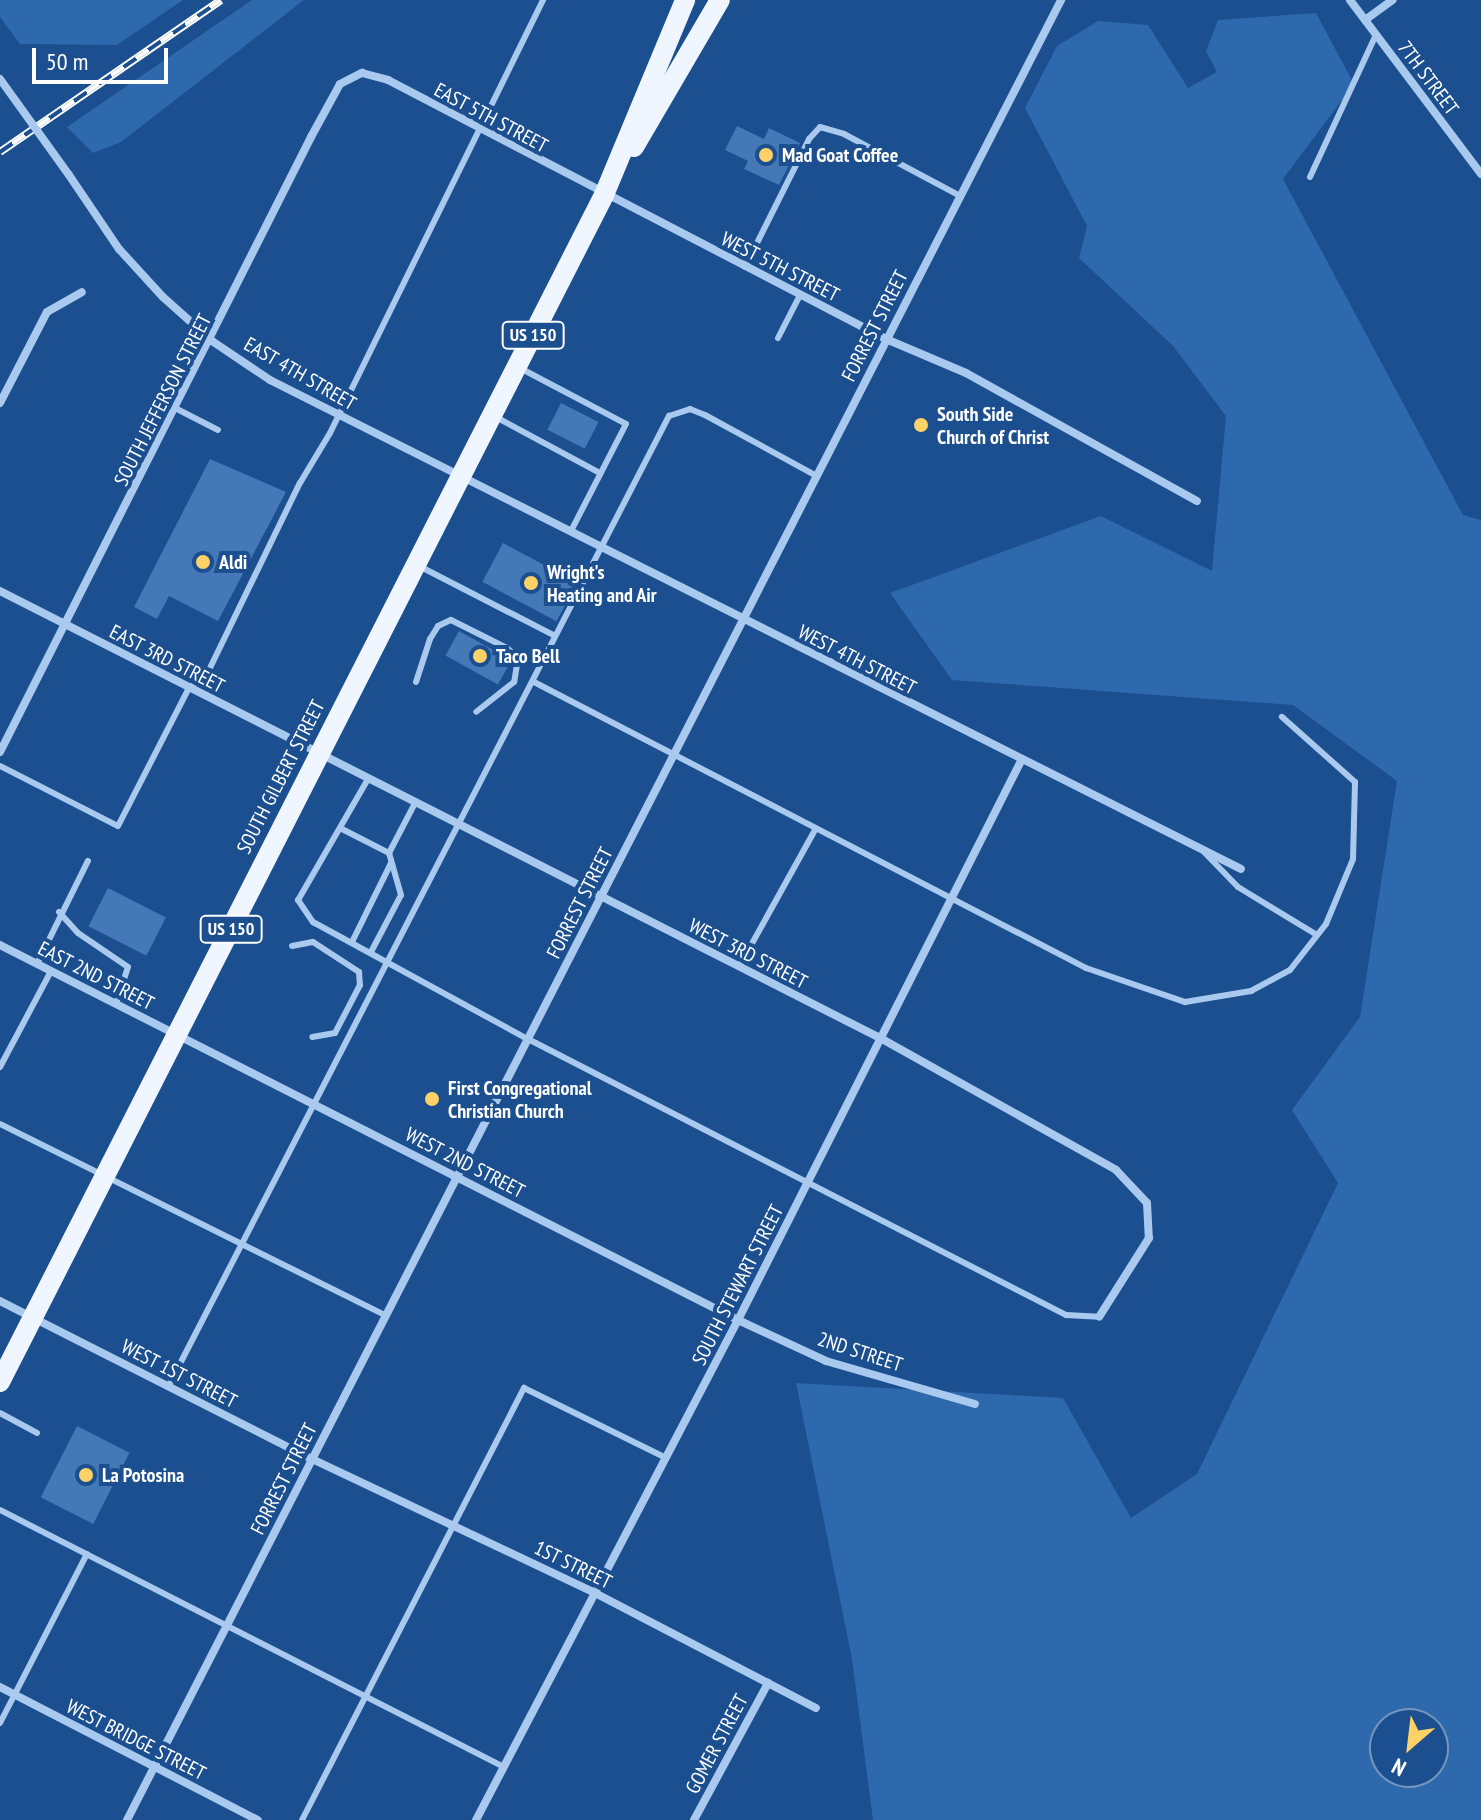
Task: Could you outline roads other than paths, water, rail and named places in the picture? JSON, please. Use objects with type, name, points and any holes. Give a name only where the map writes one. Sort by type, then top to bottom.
[{"type":"main road","name":"SOUTH GILBERT STREET","points":[[604,195],[685,0]]},
{"type":"main road","name":"SOUTH GILBERT STREET","points":[[0,1382],[604,195],[720,0]]},
{"type":"street","name":"FORREST STREET","points":[[127,1820],[1061,0]]},
{"type":"street","name":"7TH STREET","points":[[1350,0],[1481,174]]},
{"type":"street","points":[[1365,20],[1393,0]]},
{"type":"street","name":"EAST 5TH STREET","points":[[362,73],[388,80],[478,131],[604,195]]},
{"type":"street","name":"SOUTH JEFFERSON STREET","points":[[0,752],[212,341],[311,137],[340,84],[362,73]]},
{"type":"street","name":"EAST 4TH STREET","points":[[0,79],[119,249],[212,341],[270,380],[461,476]]},
{"type":"street","name":"WEST 5TH STREET","points":[[604,195],[886,339],[966,373],[1197,501]]},
{"type":"street","points":[[0,403],[47,312],[82,292]]},
{"type":"street","name":"WEST 4TH STREET","points":[[461,476],[572,529],[1021,761],[1241,869]]},
{"type":"street","name":"EAST 3RD STREET","points":[[0,591],[319,754]]},
{"type":"street","name":"WEST 3RD STREET","points":[[319,754],[882,1039],[1116,1170],[1147,1203],[1149,1238],[1099,1317]]},
{"type":"street","name":"SOUTH STEWART STREET","points":[[476,1820],[738,1320],[1021,761]]},
{"type":"street","name":"EAST 2ND STREET","points":[[0,945],[177,1035]]},
{"type":"street","name":"WEST 2ND STREET","points":[[177,1035],[738,1320]]},
{"type":"street","name":"WEST 1ST STREET","points":[[0,1301],[312,1459]]},
{"type":"street","name":"2ND STREET","points":[[738,1320],[826,1361],[975,1404]]},
{"type":"street","name":"1ST STREET","points":[[312,1459],[595,1593],[816,1708]]},
{"type":"street","name":"GOMER STREET","points":[[694,1820],[768,1683]]},
{"type":"street","name":"WEST BRIDGE STREET","points":[[0,1687],[258,1820]]},
{"type":"lane","points":[[0,766],[118,826],[189,688],[209,670],[543,0]]},
{"type":"lane","points":[[1310,177],[1376,35]]},
{"type":"lane","points":[[745,267],[809,139],[820,127],[844,134],[960,196]]},
{"type":"lane","points":[[778,338],[800,295]]},
{"type":"lane","points":[[517,366],[626,424],[572,529]]},
{"type":"lane","points":[[177,409],[218,430]]},
{"type":"lane","points":[[168,1387],[244,1245],[555,636],[677,410],[705,415],[817,476]]},
{"type":"lane","points":[[492,415],[600,473]]},
{"type":"lane","points":[[416,564],[555,636]]},
{"type":"lane","points":[[416,682],[430,639],[438,626],[451,620],[507,648],[518,658],[514,682],[476,712]]},
{"type":"lane","points":[[534,682],[951,901],[1100,975],[1185,1002],[1251,991],[1290,970],[1317,935],[1353,859],[1355,782],[1282,717]]},
{"type":"lane","points":[[368,779],[342,829],[326,846],[298,900],[313,922],[528,1039],[810,1180],[1066,1315],[1099,1317]]},
{"type":"lane","points":[[389,853],[415,803]]},
{"type":"lane","points":[[342,829],[389,853],[401,895],[371,952]]},
{"type":"lane","points":[[739,967],[815,830]]},
{"type":"lane","points":[[1203,851],[1238,887],[1317,935]]},
{"type":"lane","points":[[37,964],[59,912],[88,861]]},
{"type":"lane","points":[[352,942],[392,862]]},
{"type":"lane","points":[[59,912],[78,933],[128,967],[116,1004]]},
{"type":"lane","points":[[292,946],[313,942],[359,972],[360,985],[335,1033],[312,1037]]},
{"type":"lane","points":[[0,1067],[51,971]]},
{"type":"lane","points":[[0,1124],[386,1316]]},
{"type":"lane","points":[[302,1820],[524,1388],[666,1458]]},
{"type":"lane","points":[[0,1413],[37,1433]]},
{"type":"lane","points":[[0,1510],[504,1767]]},
{"type":"lane","points":[[0,1723],[87,1554]]},
{"type":"railway","points":[[0,152],[221,0]]},
{"type":"place","name":"Mad Goat Coffee","points":[[766,155]]},
{"type":"place","name":"South Side Church of Christ","points":[[921,425]]},
{"type":"place","name":"Aldi","points":[[203,562]]},
{"type":"place","name":"Wright's Heating and Air","points":[[531,583]]},
{"type":"place","name":"Taco Bell","points":[[480,656]]},
{"type":"place","name":"First Congregational Christian Church","points":[[432,1099]]},
{"type":"place","name":"La Potosina","points":[[86,1475]]}]
